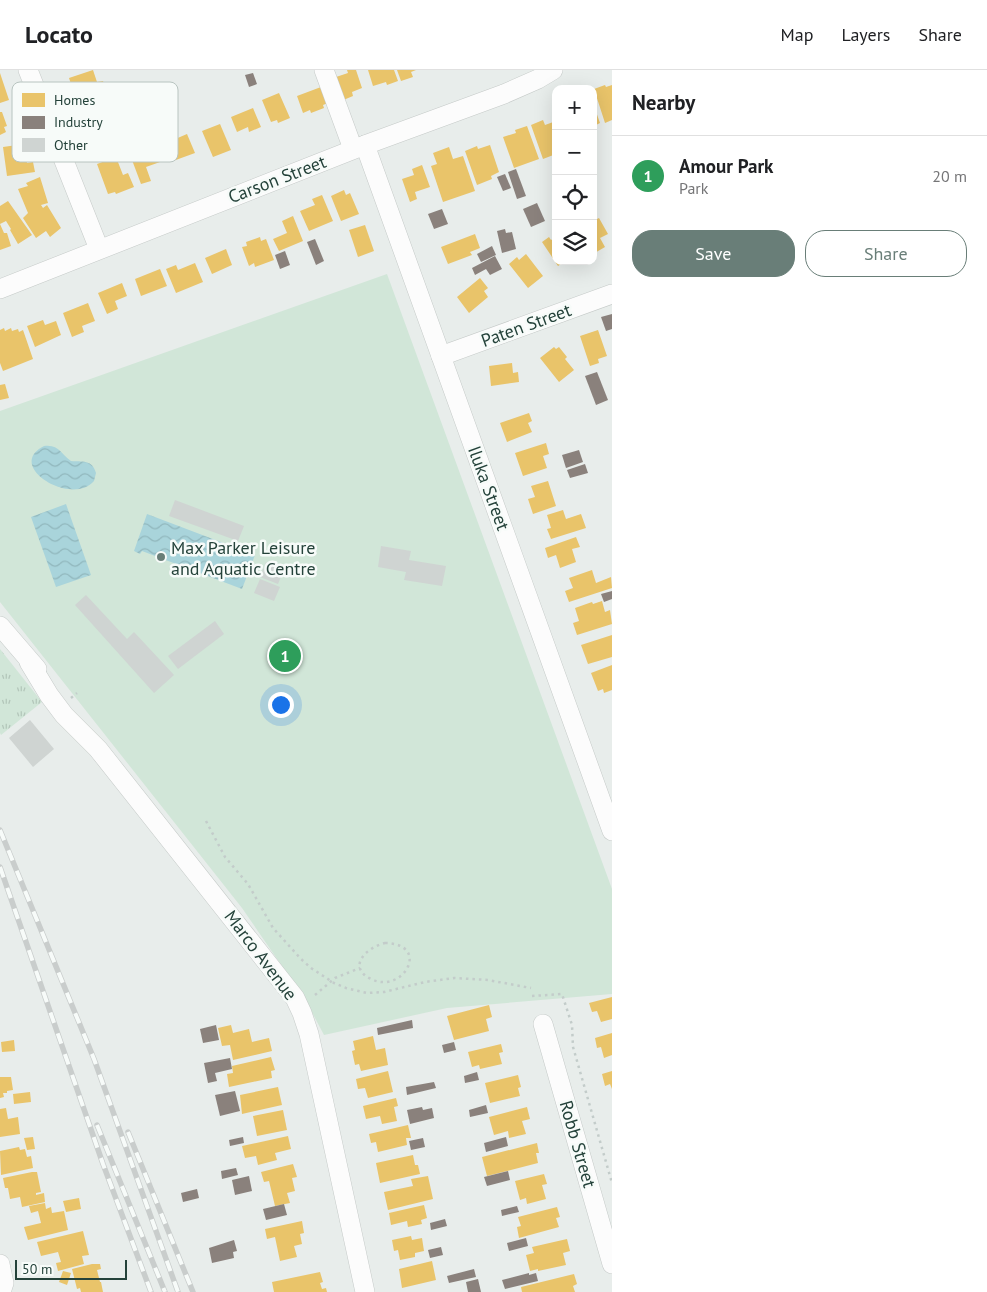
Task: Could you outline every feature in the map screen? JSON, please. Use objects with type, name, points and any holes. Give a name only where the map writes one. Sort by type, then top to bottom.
[{"type":"street","points":[[28,70],[33,82]]},
{"type":"street","name":"Iluka Street","points":[[324,70],[359,147],[441,356],[612,831]]},
{"type":"street","name":"Carson Street","points":[[0,289],[359,147],[504,94],[553,70]]},
{"type":"street","points":[[64,162],[99,249]]},
{"type":"street","name":"Paten Street","points":[[441,356],[612,294]]},
{"type":"street","name":"Marco Avenue","points":[[0,626],[29,662],[64,715],[95,745],[269,964],[299,1005],[309,1034],[364,1292]]},
{"type":"street","name":"Robb Street","points":[[543,1024],[612,1264]]},
{"type":"street","points":[[0,1264],[8,1290]]},
{"type":"path","points":[[206,822],[225,858],[248,884],[273,928],[301,959],[331,981],[346,988],[367,993],[384,992],[426,982],[454,978],[488,980],[532,988]]},
{"type":"path","points":[[385,943],[399,945],[408,953],[410,958],[408,970],[396,979],[389,981],[376,981],[368,978],[360,968],[360,961],[366,952],[372,947],[385,943]]},
{"type":"path","points":[[315,995],[341,974],[360,968]]},
{"type":"path","points":[[532,996],[562,994],[572,1026],[573,1047],[612,1183]]},
{"type":"green space","points":[[387,274],[612,889],[612,994],[447,1008],[324,1035],[306,1001],[242,908],[0,602],[0,411]]},
{"type":"green space","points":[[0,649],[42,702],[1,735],[0,733]]},
{"type":"water","points":[[44,446],[56,448],[71,461],[92,465],[96,473],[94,481],[84,488],[71,489],[58,487],[46,481],[36,473],[32,464],[34,454]]},
{"type":"water","points":[[66,504],[91,575],[56,587],[31,517]]},
{"type":"water","points":[[147,514],[255,555],[242,589],[142,551],[140,554],[134,551]]},
{"type":"building: Homes","points":[[93,70],[97,82],[70,82],[69,78]]},
{"type":"building: Homes","points":[[347,70],[356,70],[362,88],[352,92],[353,96],[341,101],[333,78],[348,73]]},
{"type":"building: Homes","points":[[368,70],[394,70],[398,81],[387,85],[386,82],[373,86]]},
{"type":"building: Homes","points":[[397,70],[416,70],[411,72],[413,77],[401,81]]},
{"type":"building: Homes","points":[[0,73],[9,100],[0,103]]},
{"type":"building: Homes","points":[[612,85],[612,120],[605,123],[597,98],[597,88]]},
{"type":"building: Homes","points":[[321,87],[328,103],[323,105],[324,108],[311,113],[310,110],[303,113],[297,96]]},
{"type":"building: Homes","points":[[279,93],[290,118],[278,123],[277,120],[271,122],[262,100]]},
{"type":"building: Homes","points":[[253,108],[261,127],[249,132],[248,127],[237,132],[231,117]]},
{"type":"building: Homes","points":[[0,112],[2,112],[7,126],[4,127],[6,132],[0,135]]},
{"type":"building: Homes","points":[[543,120],[545,125],[552,122],[552,156],[543,159],[531,125]]},
{"type":"building: Homes","points":[[220,124],[231,150],[213,157],[202,131]]},
{"type":"building: Homes","points":[[527,126],[539,159],[514,168],[503,137],[516,133],[515,130]]},
{"type":"building: Homes","points":[[187,134],[195,153],[178,159],[178,138]]},
{"type":"building: Homes","points":[[490,145],[499,172],[491,176],[492,179],[477,185],[465,151],[477,146],[478,149]]},
{"type":"building: Homes","points":[[12,146],[12,162],[33,162],[35,172],[7,176],[3,147]]},
{"type":"building: Homes","points":[[449,147],[453,159],[463,156],[475,191],[443,202],[431,166],[437,164],[433,153]]},
{"type":"building: Homes","points":[[118,162],[123,175],[128,173],[134,187],[116,194],[115,192],[108,194],[97,164]]},
{"type":"building: Homes","points":[[133,162],[160,162],[146,167],[151,181],[141,184]]},
{"type":"building: Homes","points":[[422,165],[430,187],[415,192],[417,199],[410,202],[402,179],[414,175],[412,169]]},
{"type":"building: Homes","points":[[40,177],[48,203],[41,205],[43,208],[47,205],[61,228],[50,237],[46,231],[36,238],[23,218],[28,213],[18,189],[28,186],[26,183]]},
{"type":"building: Homes","points":[[344,190],[346,195],[350,193],[359,214],[341,221],[331,196]]},
{"type":"building: Homes","points":[[322,195],[333,221],[309,231],[300,211],[315,205],[312,199]]},
{"type":"building: Homes","points":[[8,201],[32,235],[18,244],[6,221],[0,224],[0,206]]},
{"type":"building: Homes","points":[[293,216],[303,241],[279,251],[273,239],[287,233],[282,221]]},
{"type":"building: Homes","points":[[599,218],[608,234],[600,238],[605,247],[597,252],[597,219]]},
{"type":"building: Homes","points":[[0,224],[4,233],[7,233],[11,246],[0,250]]},
{"type":"building: Homes","points":[[365,225],[374,251],[358,257],[349,230]]},
{"type":"building: Homes","points":[[475,234],[480,248],[470,252],[472,255],[448,264],[441,247]]},
{"type":"building: Homes","points":[[260,237],[261,241],[266,239],[274,260],[255,267],[254,263],[249,266],[242,247],[247,246],[246,242]]},
{"type":"building: Homes","points":[[549,237],[552,239],[552,257],[542,242]]},
{"type":"building: Homes","points":[[226,249],[232,265],[212,274],[205,258]]},
{"type":"building: Homes","points":[[526,254],[543,276],[528,288],[509,264],[517,257],[519,260]]},
{"type":"building: Homes","points":[[195,263],[203,282],[176,293],[166,269],[176,265],[178,270]]},
{"type":"building: Homes","points":[[160,269],[167,286],[141,296],[135,279]]},
{"type":"building: Homes","points":[[480,278],[488,288],[484,291],[488,297],[469,313],[457,297]]},
{"type":"building: Homes","points":[[122,283],[127,296],[115,301],[118,309],[107,314],[98,293]]},
{"type":"building: Homes","points":[[88,303],[95,321],[82,326],[84,332],[72,337],[63,313]]},
{"type":"building: Homes","points":[[43,320],[45,325],[56,321],[61,335],[35,347],[27,326]]},
{"type":"building: Homes","points":[[4,328],[5,331],[11,328],[12,331],[18,329],[19,332],[23,330],[33,359],[3,371],[0,363],[0,330]]},
{"type":"building: Homes","points":[[598,330],[607,356],[598,359],[599,363],[590,366],[580,336]]},
{"type":"building: Homes","points":[[554,347],[556,349],[559,347],[567,357],[565,359],[574,370],[559,382],[540,358]]},
{"type":"building: Homes","points":[[512,363],[513,373],[518,372],[519,382],[491,386],[489,366]]},
{"type":"building: Homes","points":[[5,384],[9,398],[0,400],[0,385]]},
{"type":"building: Homes","points":[[529,413],[532,421],[528,423],[532,432],[507,442],[500,423]]},
{"type":"building: Homes","points":[[546,443],[549,454],[543,456],[547,468],[523,476],[515,453]]},
{"type":"building: Homes","points":[[548,481],[556,506],[533,514],[528,499],[535,497],[531,486]]},
{"type":"building: Homes","points":[[563,510],[566,519],[581,514],[586,528],[551,539],[547,529],[551,528],[547,515]]},
{"type":"building: Homes","points":[[576,537],[580,547],[572,549],[576,562],[560,568],[556,555],[548,558],[545,548]]},
{"type":"building: Homes","points":[[592,570],[596,583],[611,577],[612,588],[569,602],[565,591],[573,588],[569,578]]},
{"type":"building: Homes","points":[[602,601],[605,612],[610,610],[612,624],[577,635],[573,623],[579,621],[575,608],[592,602],[593,604]]},
{"type":"building: Homes","points":[[612,635],[612,657],[588,664],[581,645]]},
{"type":"building: Homes","points":[[612,665],[612,690],[604,693],[603,689],[598,691],[591,673]]},
{"type":"building: Homes","points":[[612,997],[612,1019],[601,1022],[597,1011],[592,1012],[589,1003]]},
{"type":"building: Homes","points":[[489,1005],[492,1017],[486,1019],[489,1031],[454,1040],[447,1016]]},
{"type":"building: Homes","points":[[231,1025],[233,1033],[249,1029],[252,1042],[269,1038],[272,1051],[233,1060],[230,1045],[222,1046],[218,1028]]},
{"type":"building: Homes","points":[[612,1033],[612,1055],[604,1058],[601,1047],[597,1048],[595,1038]]},
{"type":"building: Homes","points":[[373,1036],[376,1050],[385,1048],[388,1065],[361,1071],[359,1064],[355,1065],[352,1051],[355,1050],[353,1041]]},
{"type":"building: Homes","points":[[14,1040],[15,1051],[2,1052],[1,1042]]},
{"type":"building: Homes","points":[[501,1044],[503,1052],[499,1053],[502,1064],[480,1069],[479,1065],[472,1067],[468,1052]]},
{"type":"building: Homes","points":[[271,1057],[275,1070],[271,1071],[272,1078],[229,1087],[227,1074],[233,1073],[232,1066]]},
{"type":"building: Homes","points":[[388,1071],[393,1092],[368,1098],[365,1088],[358,1089],[356,1079]]},
{"type":"building: Homes","points":[[612,1071],[612,1089],[610,1084],[605,1086],[602,1074]]},
{"type":"building: Homes","points":[[518,1075],[521,1087],[518,1088],[520,1096],[490,1103],[485,1083]]},
{"type":"building: Homes","points":[[0,1077],[11,1077],[13,1090],[3,1093],[4,1097],[0,1098]]},
{"type":"building: Homes","points":[[278,1087],[282,1105],[242,1114],[240,1095]]},
{"type":"building: Homes","points":[[30,1092],[31,1102],[14,1104],[13,1094]]},
{"type":"building: Homes","points":[[396,1098],[398,1106],[394,1107],[397,1121],[382,1124],[380,1116],[366,1119],[363,1106]]},
{"type":"building: Homes","points":[[527,1107],[530,1119],[522,1121],[526,1134],[509,1138],[508,1131],[494,1135],[489,1117]]},
{"type":"building: Homes","points":[[6,1108],[8,1119],[18,1117],[20,1134],[0,1137],[0,1109]]},
{"type":"building: Homes","points":[[283,1110],[287,1130],[257,1136],[253,1116]]},
{"type":"building: Homes","points":[[408,1125],[411,1138],[406,1138],[407,1145],[378,1152],[376,1142],[371,1143],[369,1134]]},
{"type":"building: Homes","points":[[288,1136],[291,1149],[275,1153],[277,1160],[258,1165],[256,1156],[245,1158],[242,1146]]},
{"type":"building: Homes","points":[[33,1137],[35,1149],[27,1150],[24,1138]]},
{"type":"building: Homes","points":[[537,1143],[538,1163],[487,1176],[482,1157]]},
{"type":"building: Homes","points":[[19,1147],[20,1150],[25,1149],[27,1157],[31,1156],[33,1168],[1,1175],[0,1151]]},
{"type":"building: Homes","points":[[413,1155],[415,1165],[418,1165],[420,1174],[380,1183],[376,1163]]},
{"type":"building: Homes","points":[[293,1164],[297,1177],[292,1178],[295,1191],[287,1193],[290,1203],[275,1206],[269,1181],[264,1182],[261,1172]]},
{"type":"building: Homes","points":[[37,1172],[41,1192],[36,1193],[36,1195],[44,1193],[45,1202],[22,1207],[20,1197],[10,1199],[8,1188],[5,1188],[3,1178]]},
{"type":"building: Homes","points":[[544,1174],[547,1184],[542,1185],[546,1199],[527,1204],[526,1198],[520,1200],[515,1181]]},
{"type":"building: Homes","points":[[428,1176],[433,1199],[388,1210],[384,1192],[413,1186],[411,1179]]},
{"type":"building: Homes","points":[[79,1198],[81,1209],[66,1212],[63,1201]]},
{"type":"building: Homes","points":[[45,1203],[46,1209],[51,1207],[52,1213],[64,1211],[68,1230],[28,1240],[24,1227],[41,1223],[38,1211],[31,1213],[29,1206]]},
{"type":"building: Homes","points":[[424,1205],[427,1218],[421,1220],[422,1224],[408,1227],[407,1221],[391,1225],[389,1213]]},
{"type":"building: Homes","points":[[557,1207],[560,1217],[556,1218],[559,1227],[519,1238],[517,1227],[521,1226],[518,1217]]},
{"type":"building: Homes","points":[[302,1221],[304,1233],[300,1234],[302,1244],[294,1246],[297,1257],[280,1261],[275,1237],[267,1239],[265,1229]]},
{"type":"building: Homes","points":[[83,1231],[89,1255],[82,1256],[84,1264],[58,1271],[56,1263],[61,1262],[58,1252],[41,1256],[37,1242]]},
{"type":"building: Homes","points":[[411,1236],[412,1240],[422,1238],[424,1251],[415,1253],[415,1257],[400,1260],[398,1250],[394,1251],[392,1240]]},
{"type":"building: Homes","points":[[567,1239],[570,1251],[563,1253],[566,1265],[530,1271],[526,1255],[534,1253],[532,1247]]},
{"type":"building: Homes","points":[[432,1261],[436,1280],[402,1288],[399,1269]]},
{"type":"building: Homes","points":[[100,1264],[101,1269],[97,1270],[103,1292],[81,1292],[80,1288],[77,1289],[72,1269]]},
{"type":"building: Homes","points":[[63,1271],[71,1273],[67,1285],[59,1282]]},
{"type":"building: Homes","points":[[320,1272],[323,1282],[320,1283],[322,1289],[326,1288],[327,1292],[274,1292],[272,1282]]},
{"type":"building: Homes","points":[[574,1274],[577,1284],[573,1286],[575,1292],[522,1292],[521,1287]]},
{"type":"building: Industry","points":[[253,73],[257,84],[249,87],[245,75]]},
{"type":"building: Industry","points":[[516,169],[526,196],[517,199],[508,172]]},
{"type":"building: Industry","points":[[505,174],[511,188],[503,191],[497,177]]},
{"type":"building: Industry","points":[[537,203],[545,221],[531,227],[523,209]]},
{"type":"building: Industry","points":[[442,209],[448,224],[434,229],[428,214]]},
{"type":"building: Industry","points":[[505,229],[506,233],[512,232],[516,249],[502,253],[497,231]]},
{"type":"building: Industry","points":[[315,239],[324,261],[316,265],[307,242]]},
{"type":"building: Industry","points":[[492,246],[496,255],[481,262],[477,254]]},
{"type":"building: Industry","points":[[285,251],[290,265],[280,269],[275,255]]},
{"type":"building: Industry","points":[[495,256],[502,269],[490,275],[486,269],[475,275],[472,268]]},
{"type":"building: Industry","points":[[612,314],[612,329],[606,331],[601,317]]},
{"type":"building: Industry","points":[[597,372],[608,400],[596,405],[585,376]]},
{"type":"building: Industry","points":[[579,450],[583,462],[566,468],[562,455]]},
{"type":"building: Industry","points":[[585,464],[588,473],[570,478],[567,470]]},
{"type":"building: Industry","points":[[612,591],[612,599],[604,602],[601,594]]},
{"type":"building: Industry","points":[[412,1020],[413,1028],[378,1035],[377,1028]]},
{"type":"building: Industry","points":[[216,1025],[219,1040],[203,1043],[200,1029]]},
{"type":"building: Industry","points":[[454,1042],[456,1050],[444,1053],[442,1045]]},
{"type":"building: Industry","points":[[230,1058],[232,1069],[215,1073],[217,1081],[208,1083],[204,1063]]},
{"type":"building: Industry","points":[[477,1072],[479,1080],[465,1083],[464,1076]]},
{"type":"building: Industry","points":[[434,1082],[436,1088],[407,1095],[406,1087]]},
{"type":"building: Industry","points":[[235,1091],[240,1111],[220,1116],[215,1095]]},
{"type":"building: Industry","points":[[486,1105],[488,1113],[470,1117],[469,1110]]},
{"type":"building: Industry","points":[[422,1107],[423,1110],[432,1108],[434,1118],[410,1124],[407,1110]]},
{"type":"building: Industry","points":[[243,1137],[244,1143],[230,1146],[229,1140]]},
{"type":"building: Industry","points":[[506,1137],[508,1146],[486,1152],[484,1143]]},
{"type":"building: Industry","points":[[423,1138],[425,1147],[411,1150],[409,1141]]},
{"type":"building: Industry","points":[[236,1168],[238,1175],[222,1179],[221,1171]]},
{"type":"building: Industry","points":[[508,1171],[510,1180],[487,1186],[484,1177]]},
{"type":"building: Industry","points":[[249,1176],[252,1191],[235,1195],[232,1180]]},
{"type":"building: Industry","points":[[197,1189],[199,1198],[183,1202],[181,1193]]},
{"type":"building: Industry","points":[[284,1204],[287,1215],[266,1220],[263,1209]]},
{"type":"building: Industry","points":[[517,1206],[519,1212],[502,1216],[501,1210]]},
{"type":"building: Industry","points":[[445,1219],[447,1226],[431,1230],[430,1223]]},
{"type":"building: Industry","points":[[526,1238],[528,1246],[509,1251],[507,1243]]},
{"type":"building: Industry","points":[[234,1240],[237,1251],[233,1252],[234,1258],[212,1263],[209,1248]]},
{"type":"building: Industry","points":[[441,1247],[443,1255],[430,1258],[428,1250]]},
{"type":"building: Industry","points":[[474,1269],[476,1277],[449,1283],[447,1276]]},
{"type":"building: Industry","points":[[529,1273],[529,1275],[536,1273],[538,1281],[505,1289],[502,1280]]},
{"type":"building: Industry","points":[[478,1279],[481,1292],[468,1292],[466,1282]]},
{"type":"building: Other","points":[[175,500],[244,526],[238,541],[169,516]]},
{"type":"building: Other","points":[[381,546],[411,551],[409,560],[446,566],[442,586],[404,580],[406,572],[378,567]]},
{"type":"building: Other","points":[[266,562],[284,569],[278,584],[260,577]]},
{"type":"building: Other","points":[[260,579],[280,587],[274,601],[254,593]]},
{"type":"building: Other","points":[[86,595],[127,639],[134,632],[174,675],[154,693],[75,605]]},
{"type":"building: Other","points":[[215,621],[224,634],[178,669],[168,656]]},
{"type":"building: Other","points":[[30,720],[54,749],[33,767],[9,738]]},
{"type":"railway","points":[[0,830],[94,1059],[178,1292]]},
{"type":"railway","points":[[0,867],[103,1164],[151,1292]]},
{"type":"railway","points":[[97,1125],[165,1292]]},
{"type":"railway","points":[[128,1132],[193,1292]]},
{"type":"place","name":"Max Parker Leisure and Aquatic Centre","points":[[161,557]]},
{"type":"place","name":"Amour Park","points":[[285,656]]}]
